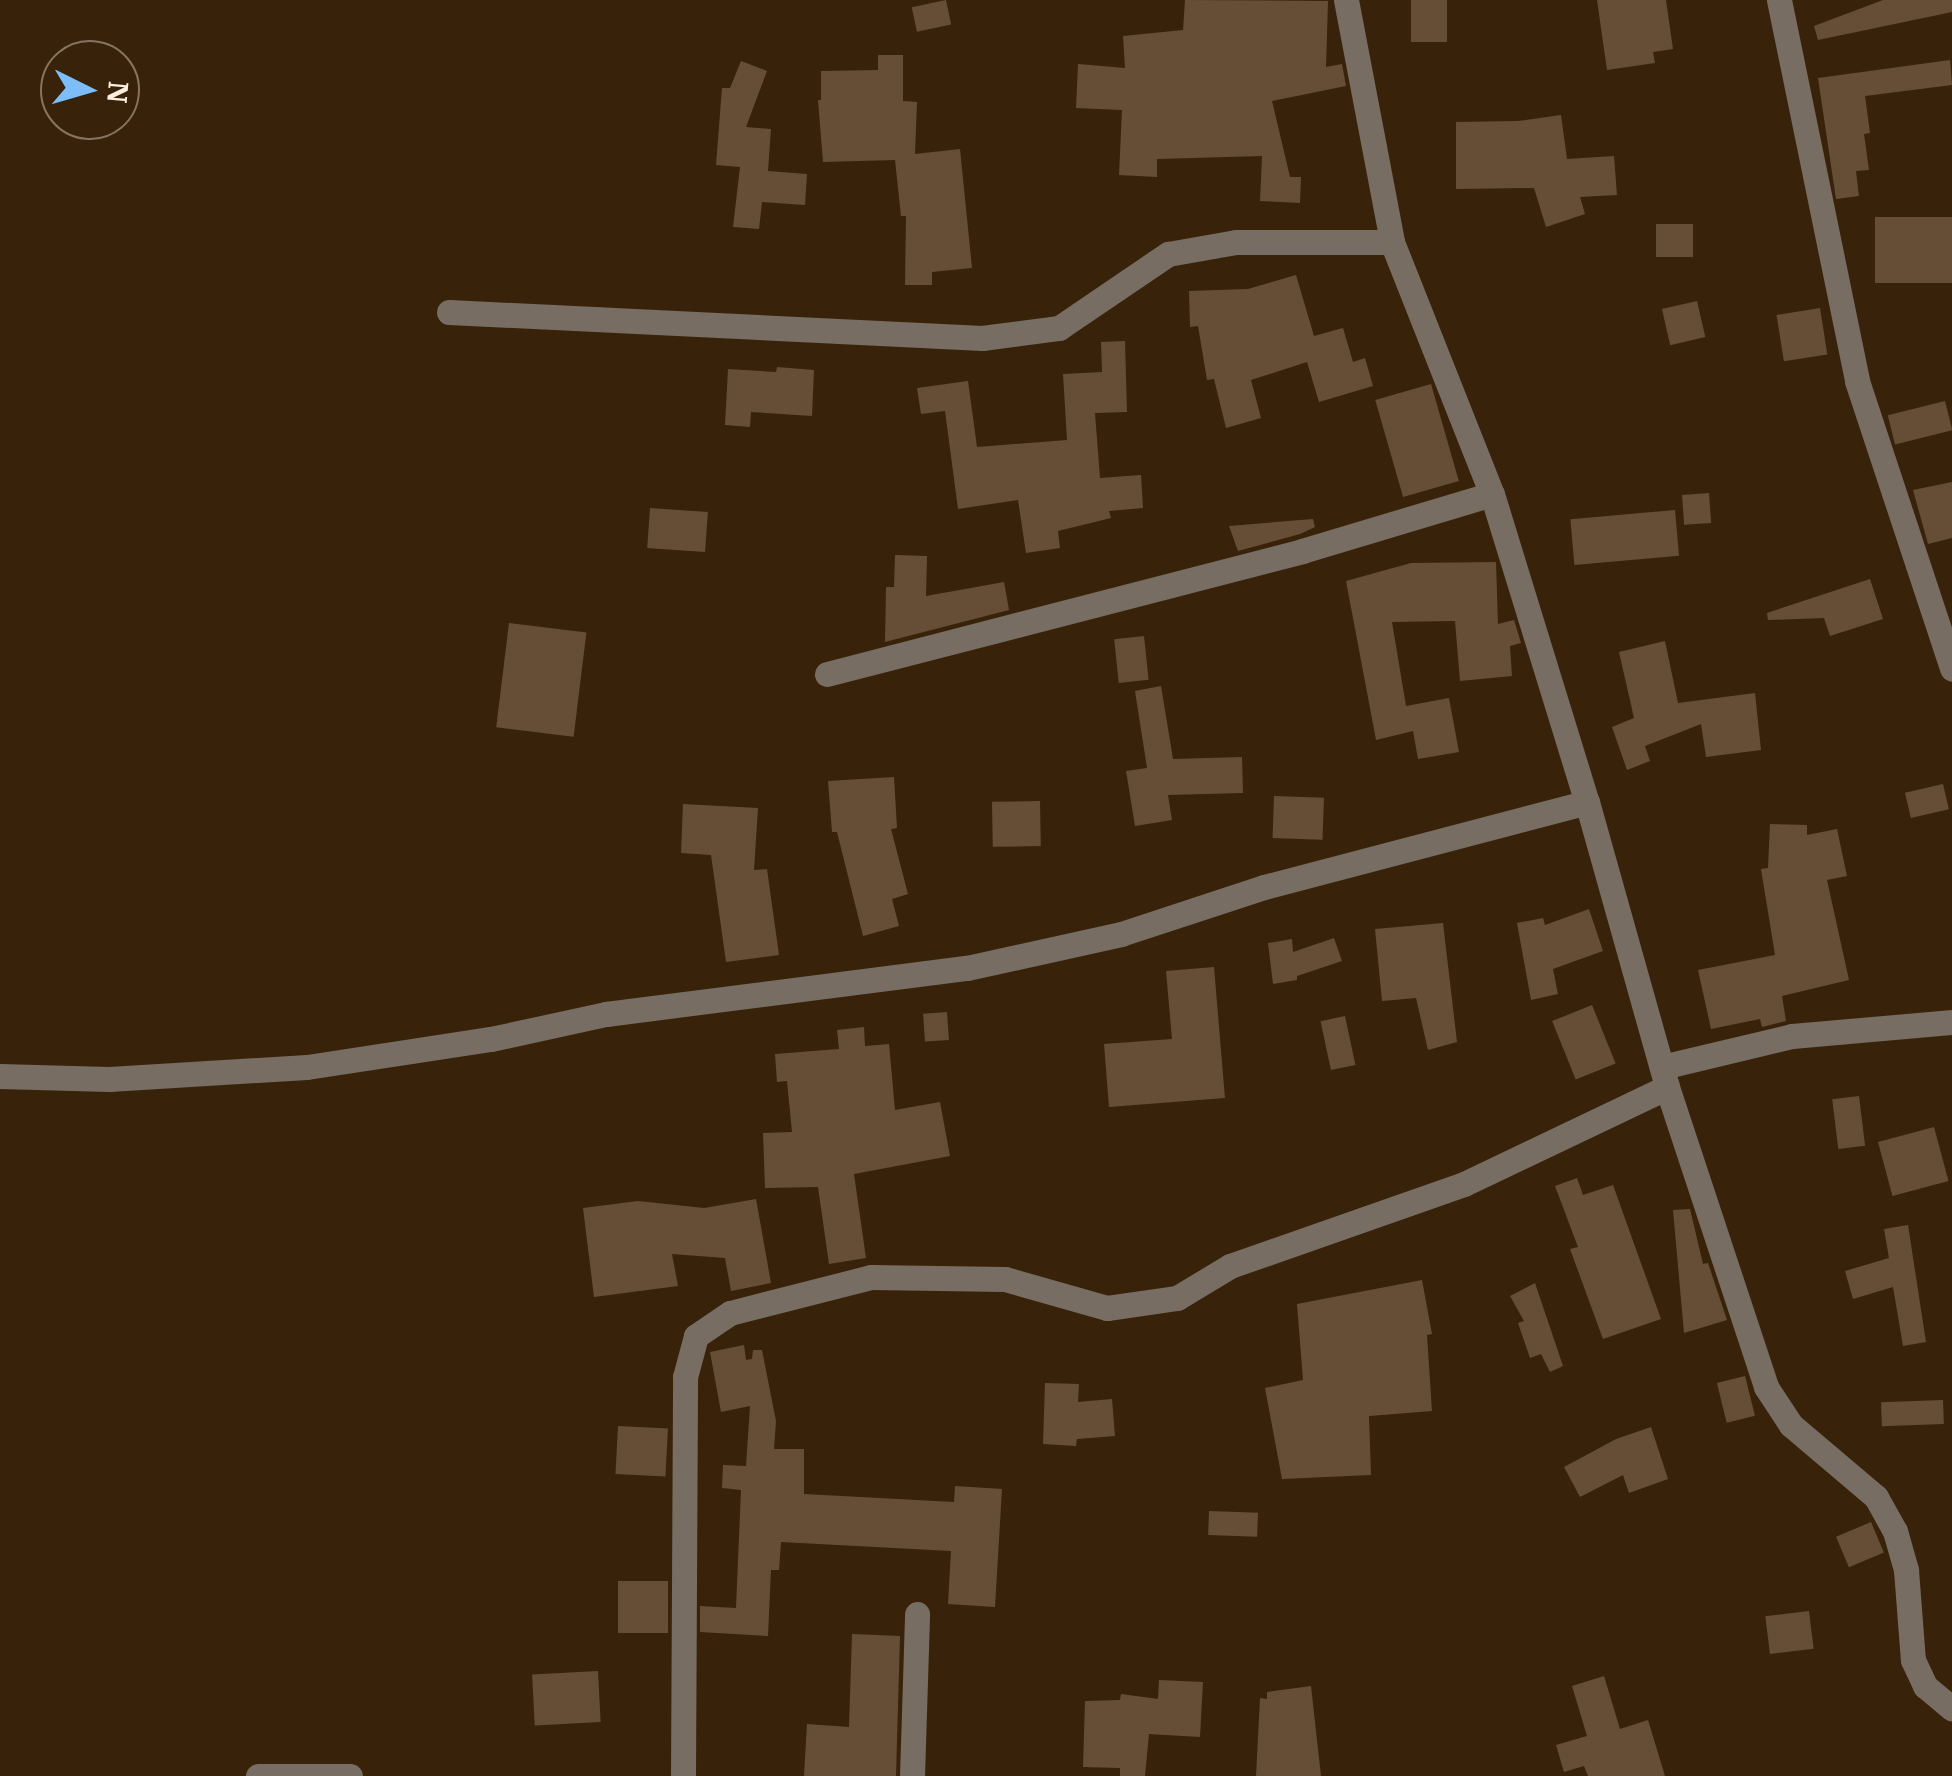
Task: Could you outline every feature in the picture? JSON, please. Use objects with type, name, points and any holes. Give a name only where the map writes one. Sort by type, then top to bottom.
[{"type":"street","points":[[1346,0],[1392,242],[1492,494],[1587,802],[1664,1077],[1766,1387],[1791,1424],[1876,1497],[1895,1530],[1906,1570],[1913,1660],[1925,1686],[1952,1709]]},
{"type":"street","points":[[1779,0],[1857,381],[1952,669]]},
{"type":"street","points":[[449,312],[982,338],[1059,328],[1168,254],[1236,242],[1392,242]]},
{"type":"street","points":[[827,674],[1302,551],[1492,494]]},
{"type":"street","points":[[0,1076],[109,1080],[307,1068],[491,1040],[606,1014],[967,968],[1120,934],[1264,887],[1587,802]]},
{"type":"street","points":[[682,1776],[685,1377],[696,1336],[730,1313],[871,1278],[1004,1279],[1107,1308],[1177,1298],[1230,1266],[1464,1184],[1664,1077],[1792,1036],[1952,1022]]},
{"type":"street","points":[[912,1776],[917,1614]]},
{"type":"street","points":[[258,1776],[350,1776]]},
{"type":"building","points":[[946,0],[951,24],[917,32],[912,7]]},
{"type":"building","points":[[1185,0],[1328,1],[1326,67],[1342,64],[1346,86],[1272,101],[1290,177],[1301,177],[1300,203],[1260,201],[1262,156],[1157,159],[1157,177],[1119,175],[1122,110],[1076,108],[1078,64],[1125,68],[1123,36],[1183,30]]},
{"type":"building","points":[[1411,0],[1447,0],[1447,42],[1411,42]]},
{"type":"building","points":[[1597,0],[1666,0],[1673,49],[1653,52],[1655,63],[1607,70]]},
{"type":"building","points":[[1883,0],[1952,0],[1952,12],[1818,40],[1814,26]]},
{"type":"building","points":[[878,55],[903,55],[903,101],[917,102],[915,154],[960,149],[972,268],[932,272],[932,285],[905,285],[906,216],[901,216],[895,160],[823,162],[818,100],[821,71],[878,70]]},
{"type":"building","points":[[1950,60],[1952,85],[1865,96],[1870,133],[1864,134],[1869,170],[1856,171],[1859,196],[1836,199],[1818,78]]},
{"type":"building","points":[[741,61],[767,71],[746,127],[771,129],[768,171],[807,174],[805,205],[762,202],[759,229],[733,227],[740,167],[716,165],[722,88],[730,88]]},
{"type":"building","points":[[1561,115],[1567,159],[1614,156],[1617,195],[1580,197],[1585,214],[1546,227],[1534,188],[1456,189],[1456,122],[1518,121]]},
{"type":"building","points":[[1875,217],[1952,217],[1952,283],[1875,283]]},
{"type":"building","points":[[1656,224],[1693,224],[1693,257],[1656,257]]},
{"type":"building","points":[[1296,275],[1314,336],[1343,328],[1353,362],[1365,358],[1373,386],[1319,402],[1307,362],[1251,380],[1261,418],[1226,428],[1214,379],[1207,380],[1198,326],[1190,327],[1189,291],[1248,289]]},
{"type":"building","points":[[1697,301],[1705,337],[1670,345],[1662,309]]},
{"type":"building","points":[[1820,308],[1827,354],[1784,361],[1777,315]]},
{"type":"building","points":[[1125,341],[1127,412],[1095,413],[1100,478],[1141,475],[1143,508],[1109,511],[1111,518],[1058,531],[1060,548],[1026,553],[1018,500],[958,509],[945,411],[921,414],[917,388],[968,381],[977,447],[1067,440],[1063,374],[1102,372],[1101,342]]},
{"type":"building","points":[[777,367],[814,370],[812,416],[751,412],[750,427],[725,425],[728,369],[776,372]]},
{"type":"building","points":[[1431,384],[1459,481],[1403,497],[1375,400]]},
{"type":"building","points":[[1945,401],[1952,430],[1895,444],[1888,415]]},
{"type":"building","points":[[1952,482],[1952,538],[1928,544],[1913,490]]},
{"type":"building","points":[[1709,493],[1711,523],[1684,525],[1682,495]]},
{"type":"building","points":[[650,508],[708,512],[705,552],[647,548]]},
{"type":"building","points":[[1675,510],[1679,556],[1574,565],[1570,519]]},
{"type":"building","points":[[1313,519],[1315,527],[1300,534],[1238,551],[1229,526]]},
{"type":"building","points":[[895,555],[927,556],[926,596],[1004,582],[1009,610],[885,642],[886,587],[894,587]]},
{"type":"building","points":[[1496,562],[1498,624],[1514,620],[1521,643],[1510,646],[1512,676],[1460,681],[1455,621],[1392,622],[1406,706],[1449,698],[1459,752],[1418,759],[1413,731],[1376,740],[1346,581],[1411,563]]},
{"type":"building","points":[[1870,579],[1883,619],[1830,636],[1824,618],[1768,620],[1767,613]]},
{"type":"building","points":[[509,623],[586,633],[574,737],[496,727]]},
{"type":"building","points":[[1144,636],[1149,680],[1119,683],[1114,639]]},
{"type":"building","points":[[1665,641],[1678,703],[1755,693],[1761,750],[1706,757],[1701,724],[1645,746],[1650,761],[1627,770],[1612,727],[1634,718],[1619,652]]},
{"type":"building","points":[[1161,686],[1173,759],[1242,757],[1243,793],[1168,795],[1172,820],[1135,826],[1126,771],[1147,768],[1135,691]]},
{"type":"building","points":[[894,777],[897,828],[891,829],[908,894],[892,899],[899,926],[863,936],[837,832],[832,832],[828,781]]},
{"type":"building","points":[[1943,784],[1949,809],[1911,818],[1905,793]]},
{"type":"building","points":[[1274,796],[1324,798],[1323,840],[1273,838]]},
{"type":"building","points":[[1040,801],[1041,846],[993,847],[992,802]]},
{"type":"building","points":[[683,804],[758,808],[754,870],[767,869],[779,955],[726,962],[711,855],[681,853]]},
{"type":"building","points":[[1770,824],[1807,825],[1807,835],[1837,829],[1847,876],[1827,880],[1849,980],[1782,996],[1786,1021],[1762,1027],[1760,1019],[1711,1029],[1698,970],[1775,955],[1761,869],[1768,868]]},
{"type":"building","points":[[1589,909],[1603,951],[1553,969],[1558,994],[1531,1000],[1517,923],[1543,918],[1545,925]]},
{"type":"building","points":[[1443,923],[1457,1042],[1428,1050],[1416,998],[1382,1001],[1375,929]]},
{"type":"building","points":[[1334,938],[1342,961],[1297,976],[1297,980],[1273,984],[1268,943],[1292,939],[1293,952]]},
{"type":"building","points":[[1214,967],[1225,1098],[1109,1107],[1104,1044],[1172,1039],[1166,971]]},
{"type":"building","points":[[1592,1005],[1616,1063],[1576,1080],[1552,1021]]},
{"type":"building","points":[[947,1012],[949,1040],[925,1042],[923,1014]]},
{"type":"building","points":[[1345,1016],[1355,1065],[1331,1070],[1321,1021]]},
{"type":"building","points":[[864,1027],[865,1046],[889,1044],[895,1110],[940,1102],[950,1156],[854,1174],[866,1258],[829,1264],[818,1187],[765,1188],[763,1133],[792,1132],[787,1081],[777,1082],[775,1054],[839,1049],[837,1030]]},
{"type":"building","points":[[1859,1096],[1865,1146],[1838,1149],[1832,1099]]},
{"type":"building","points":[[1934,1127],[1948,1181],[1892,1196],[1878,1142]]},
{"type":"building","points":[[1577,1178],[1583,1195],[1613,1185],[1661,1319],[1603,1339],[1570,1249],[1578,1247],[1555,1186]]},
{"type":"building","points":[[756,1199],[771,1283],[731,1291],[725,1258],[672,1254],[678,1286],[594,1297],[583,1208],[638,1201],[704,1208]]},
{"type":"building","points":[[1690,1209],[1703,1264],[1708,1263],[1727,1320],[1684,1333],[1673,1210]]},
{"type":"building","points":[[1908,1225],[1926,1342],[1903,1346],[1893,1287],[1853,1299],[1845,1271],[1889,1258],[1884,1229]]},
{"type":"building","points":[[1422,1280],[1432,1334],[1427,1335],[1432,1411],[1369,1416],[1371,1475],[1282,1479],[1265,1388],[1303,1380],[1297,1304]]},
{"type":"building","points":[[1535,1283],[1563,1366],[1550,1372],[1541,1354],[1530,1358],[1518,1323],[1524,1321],[1510,1296]]},
{"type":"building","points":[[744,1345],[746,1360],[752,1359],[753,1350],[762,1350],[776,1421],[774,1449],[804,1449],[804,1494],[954,1502],[955,1486],[1002,1489],[995,1607],[948,1604],[951,1551],[781,1542],[779,1570],[771,1570],[768,1636],[700,1632],[700,1606],[736,1608],[741,1490],[722,1488],[723,1465],[746,1466],[750,1406],[721,1412],[710,1352]]},
{"type":"building","points":[[1745,1376],[1755,1416],[1727,1423],[1717,1383]]},
{"type":"building","points":[[1045,1383],[1079,1384],[1078,1402],[1112,1399],[1115,1436],[1077,1439],[1076,1446],[1043,1444]]},
{"type":"building","points":[[1943,1400],[1944,1424],[1882,1426],[1881,1402]]},
{"type":"building","points":[[618,1426],[668,1429],[665,1477],[615,1474]]},
{"type":"building","points":[[1651,1427],[1668,1479],[1629,1493],[1623,1475],[1580,1497],[1564,1467],[1616,1439]]},
{"type":"building","points":[[1209,1511],[1258,1513],[1257,1537],[1208,1535]]},
{"type":"building","points":[[1871,1522],[1884,1552],[1849,1567],[1836,1537]]},
{"type":"building","points":[[618,1581],[668,1581],[668,1633],[618,1633]]},
{"type":"building","points":[[1809,1611],[1814,1649],[1770,1654],[1765,1616]]},
{"type":"building","points":[[852,1634],[900,1636],[896,1776],[804,1776],[807,1724],[849,1727]]},
{"type":"building","points":[[598,1671],[601,1722],[535,1725],[532,1674]]},
{"type":"building","points":[[1604,1676],[1620,1729],[1648,1720],[1665,1776],[1588,1776],[1584,1766],[1564,1772],[1556,1745],[1587,1736],[1572,1686]]},
{"type":"building","points":[[1159,1680],[1203,1682],[1200,1737],[1149,1734],[1145,1776],[1120,1776],[1120,1768],[1083,1767],[1085,1701],[1120,1700],[1121,1694],[1158,1699]]},
{"type":"building","points":[[1311,1686],[1321,1776],[1256,1776],[1260,1698],[1267,1699],[1267,1692]]}]
